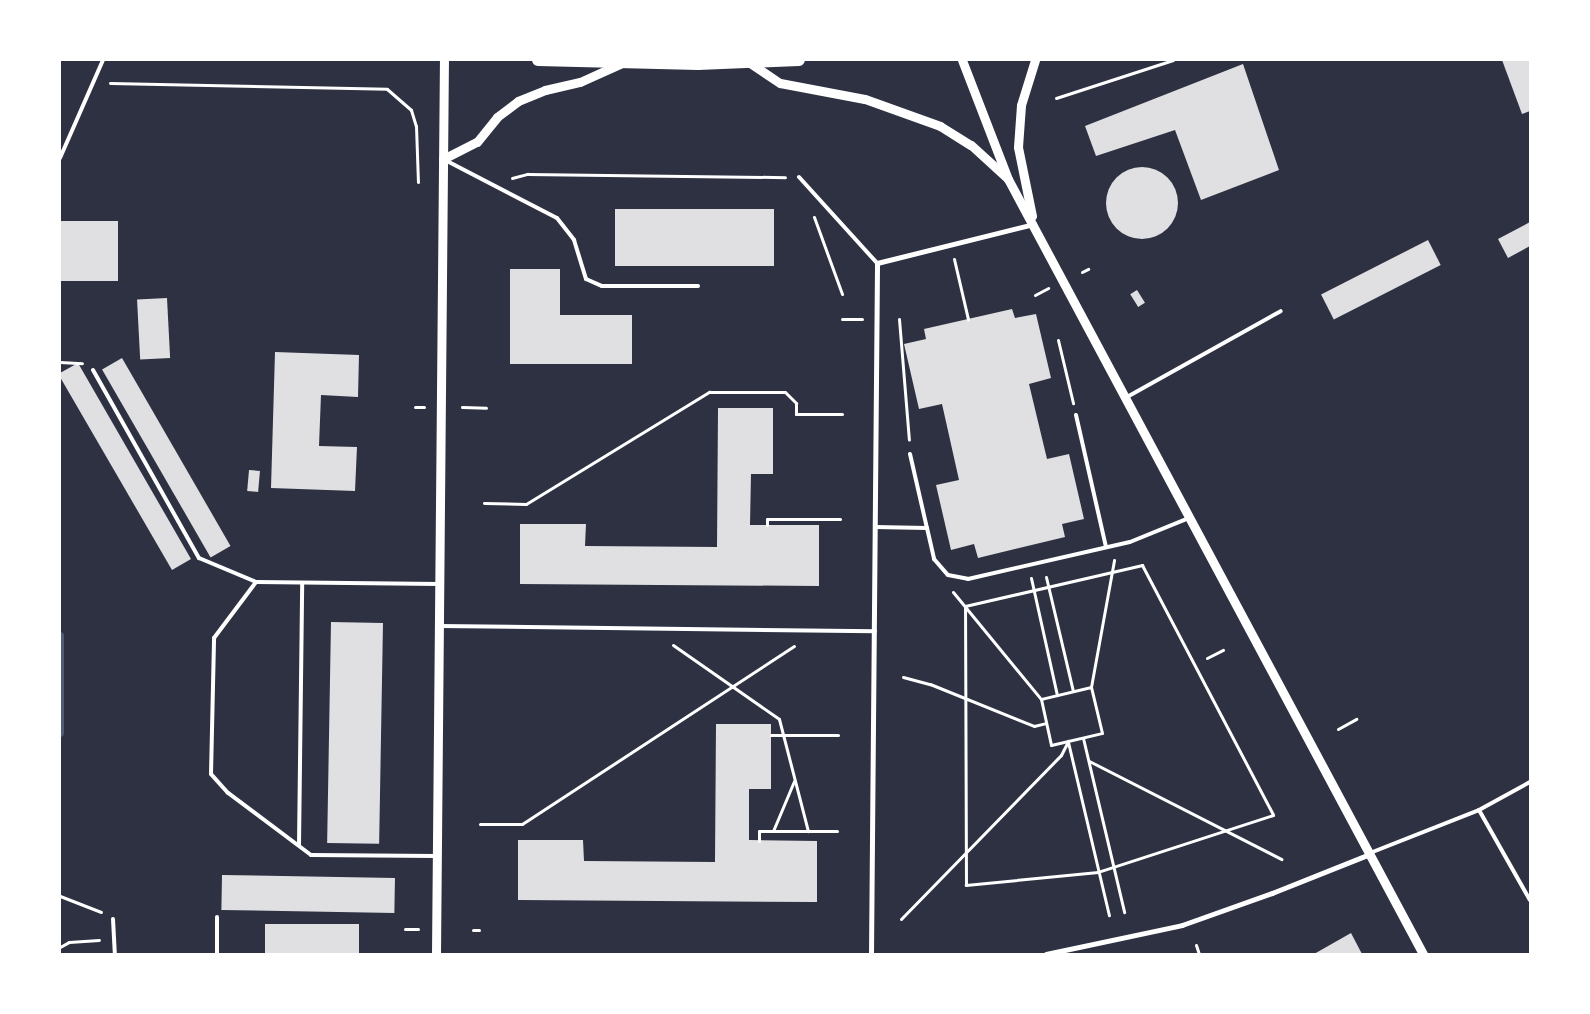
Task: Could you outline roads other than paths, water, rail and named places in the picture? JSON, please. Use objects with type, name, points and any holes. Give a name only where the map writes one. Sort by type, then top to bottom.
[{"type":"main road","points":[[538,60],[621,63],[750,63],[800,60]]},
{"type":"street","points":[[436,954],[444,60]]},
{"type":"street","points":[[962,60],[1008,179],[1127,397],[1424,954]]},
{"type":"street","points":[[1034,224],[1018,147],[1021,105],[1035,60]]},
{"type":"street","points":[[443,158],[477,142],[497,117],[518,101],[545,90],[580,82],[621,63]]},
{"type":"street","points":[[750,63],[780,83],[865,99],[940,126],[971,145],[1008,179]]},
{"type":"street","points":[[871,954],[877,263],[1034,224]]},
{"type":"street","points":[[1046,954],[1182,925],[1272,894],[1370,854]]},
{"type":"lane","points":[[60,158],[103,60]]},
{"type":"lane","points":[[443,158],[557,218],[574,240],[586,279],[602,286],[698,286]]},
{"type":"lane","points":[[798,177],[877,263]]},
{"type":"lane","points":[[1127,397],[1281,311]]},
{"type":"lane","points":[[93,370],[199,558],[256,582],[439,584]]},
{"type":"lane","points":[[1076,415],[1106,547]]},
{"type":"lane","points":[[910,454],[934,559],[948,575],[968,580],[1117,545],[1160,532],[1191,517]]},
{"type":"lane","points":[[875,527],[927,528]]},
{"type":"lane","points":[[256,582],[214,638],[212,774],[228,793],[311,855],[436,856]]},
{"type":"lane","points":[[299,845],[302,582]]},
{"type":"lane","points":[[439,626],[874,631]]},
{"type":"lane","points":[[1370,854],[1478,810],[1530,782]]},
{"type":"lane","points":[[1478,810],[1530,900]]},
{"type":"lane","points":[[217,954],[218,917]]},
{"type":"lane","points":[[113,919],[115,954]]},
{"type":"waterway","points":[[60,636],[60,733]]}]
